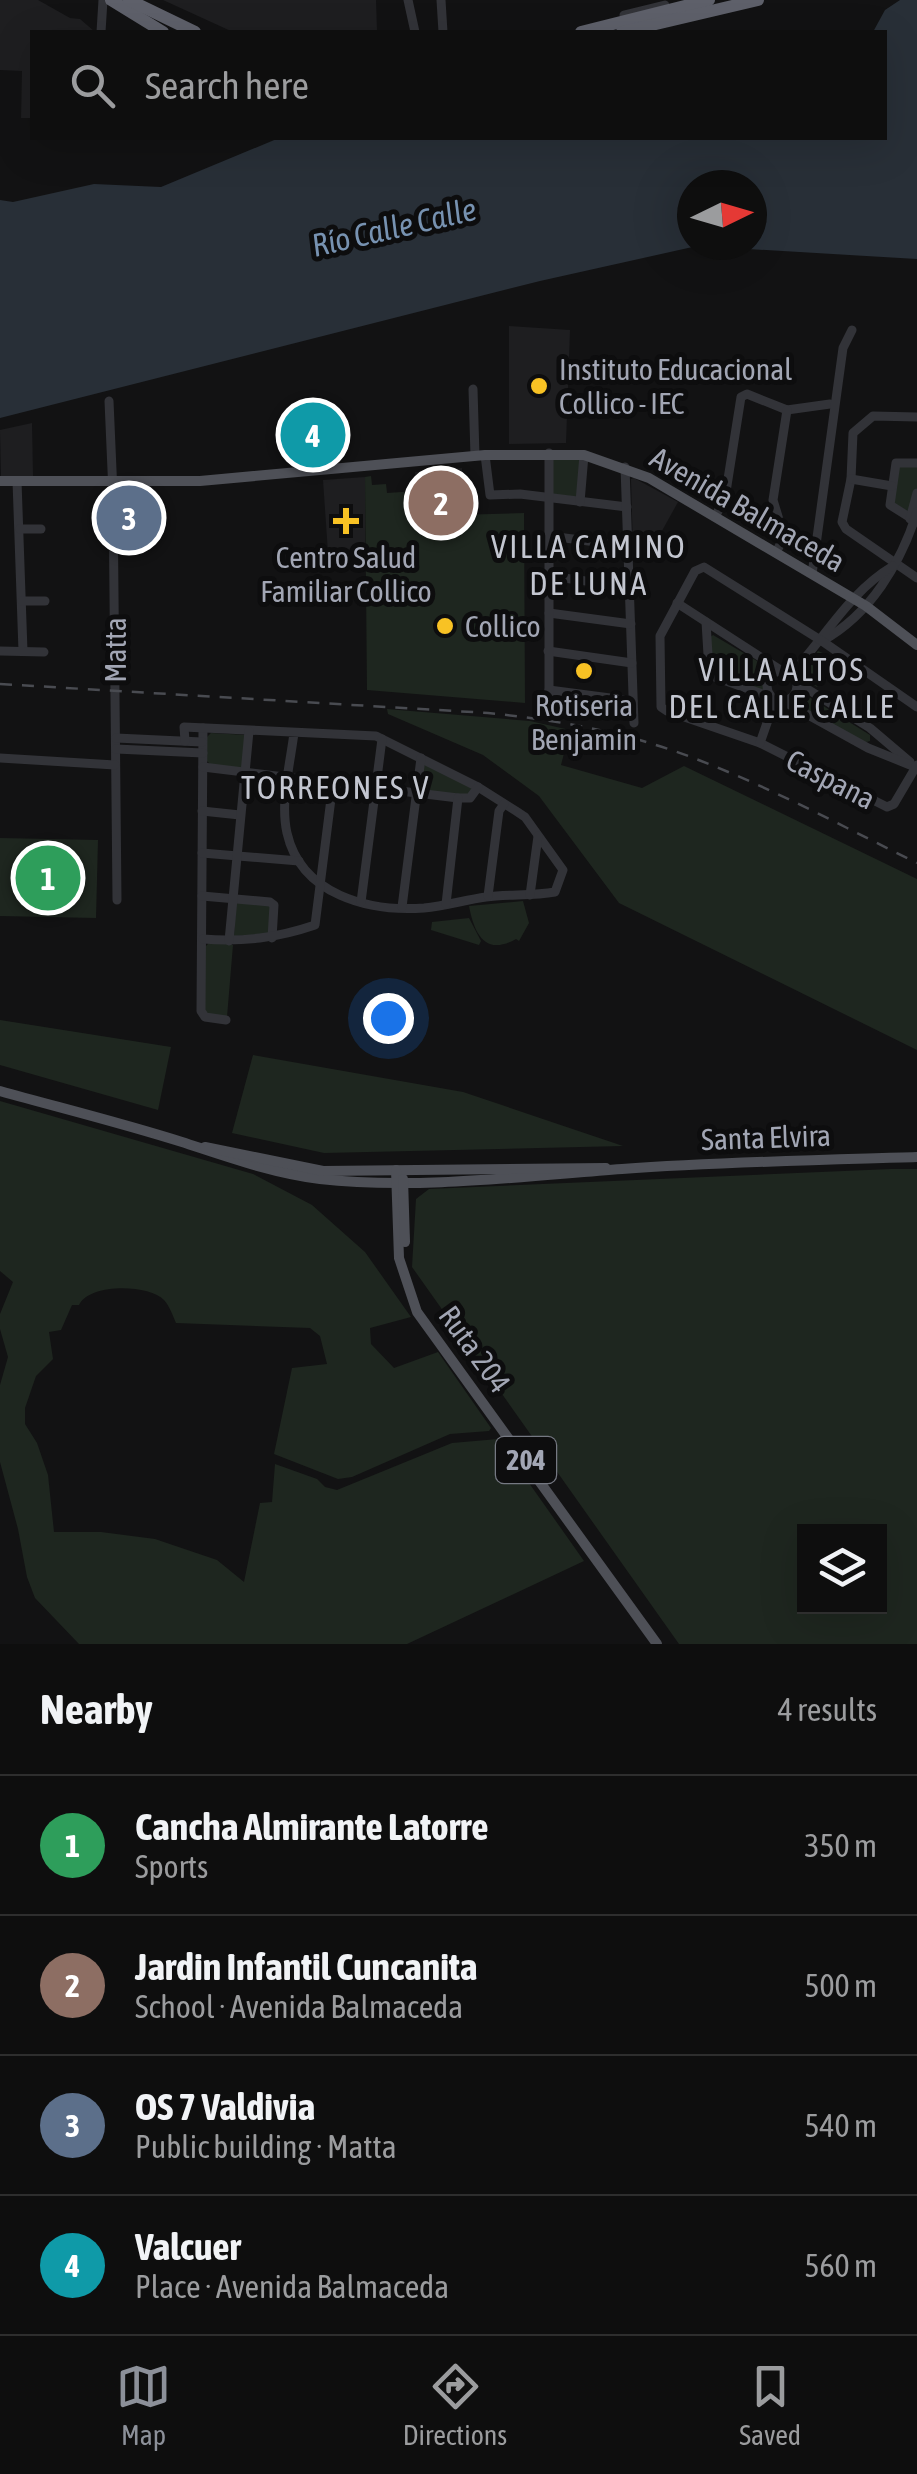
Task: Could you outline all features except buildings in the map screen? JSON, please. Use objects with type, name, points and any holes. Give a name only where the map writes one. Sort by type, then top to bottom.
[{"type":"highway","points":[[110,0],[160,30]]},
{"type":"highway","points":[[623,23],[709,0]]},
{"type":"highway","points":[[590,30],[758,0]]},
{"type":"highway","points":[[134,2],[191,30]]},
{"type":"main road","name":"Avenida Balmaceda","points":[[0,481],[200,481],[480,456],[584,455],[625,467],[715,517],[866,606],[917,644]]},
{"type":"main road","points":[[0,1091],[186,1144],[324,1171],[399,1176]]},
{"type":"main road","points":[[186,1144],[220,1157],[323,1180],[373,1181],[399,1176]]},
{"type":"main road","name":"Santa Elvira","points":[[399,1176],[426,1181],[917,1157]]},
{"type":"main road","name":"Santa Elvira","points":[[399,1176],[592,1166],[616,1170]]},
{"type":"main road","name":"Ruta 204","points":[[399,1176],[399,1258],[410,1297],[422,1320],[657,1644]]},
{"type":"main road","name":"Ruta 204","points":[[399,1176],[405,1208],[404,1273]]},
{"type":"main road","points":[[373,1181],[397,1196]]},
{"type":"main road","points":[[405,1208],[410,1190],[426,1181]]},
{"type":"street","points":[[101,30],[103,0]]},
{"type":"street","points":[[408,0],[415,30]]},
{"type":"street","points":[[442,0],[443,30]]},
{"type":"street","points":[[623,23],[687,0]]},
{"type":"street","points":[[812,574],[843,348],[852,330]]},
{"type":"street","points":[[472,389],[480,456],[490,495],[549,497],[627,507]]},
{"type":"street","points":[[715,517],[725,498],[741,397],[747,394],[787,410],[830,404]]},
{"type":"street","name":"Matta","points":[[109,401],[117,900]]},
{"type":"street","points":[[776,553],[784,536],[773,500],[787,410]]},
{"type":"street","points":[[917,417],[873,416],[854,432],[852,478],[842,514],[846,529],[917,578]]},
{"type":"street","points":[[549,453],[549,696],[633,701]]},
{"type":"street","points":[[580,502],[584,455]]},
{"type":"street","points":[[915,518],[890,505],[896,463],[917,463]]},
{"type":"street","points":[[625,467],[634,723]]},
{"type":"street","points":[[852,478],[892,486]]},
{"type":"street","points":[[17,481],[23,652]]},
{"type":"street","points":[[822,641],[866,606],[896,565],[915,518],[917,492]]},
{"type":"street","points":[[20,529],[41,529]]},
{"type":"street","points":[[549,536],[628,546]]},
{"type":"street","points":[[790,676],[822,641],[852,598],[896,565]]},
{"type":"street","name":"Caspana","points":[[916,766],[894,804],[887,808],[760,742],[661,707],[660,636],[695,571],[704,567],[917,707]]},
{"type":"street","points":[[549,576],[630,587]]},
{"type":"street","points":[[22,601],[45,600]]},
{"type":"street","points":[[677,603],[877,733],[916,766]]},
{"type":"street","points":[[548,613],[631,624]]},
{"type":"street","points":[[706,622],[712,676],[776,700],[868,748],[916,766]]},
{"type":"street","points":[[0,651],[44,652]]},
{"type":"street","points":[[548,652],[632,663]]},
{"type":"street","points":[[776,700],[766,683],[772,674],[790,676]]},
{"type":"street","points":[[776,700],[794,696],[790,676]]},
{"type":"street","points":[[760,742],[776,700]]},
{"type":"street","points":[[185,741],[184,727],[294,733],[382,739],[478,787],[524,817],[563,870],[555,892],[402,907],[362,902],[321,887],[299,861],[288,835],[285,808],[294,733]]},
{"type":"street","points":[[202,728],[201,1011],[205,1017],[226,1020]]},
{"type":"street","points":[[230,941],[249,731]]},
{"type":"street","points":[[868,748],[877,733]]},
{"type":"street","points":[[362,902],[382,739]]},
{"type":"street","points":[[116,744],[185,741],[203,747]]},
{"type":"street","points":[[116,744],[203,747]]},
{"type":"street","points":[[0,758],[116,765]]},
{"type":"street","points":[[402,907],[421,758]]},
{"type":"street","points":[[203,767],[458,798],[470,798],[478,787]]},
{"type":"street","points":[[202,939],[272,938],[315,925],[333,782]]},
{"type":"street","points":[[446,904],[458,798]]},
{"type":"street","points":[[488,896],[499,811],[504,804]]},
{"type":"street","points":[[202,810],[240,815]]},
{"type":"street","points":[[530,895],[538,836]]},
{"type":"street","points":[[202,854],[299,861]]},
{"type":"street","points":[[202,896],[270,902],[274,905],[272,938]]},
{"type":"shaded area","points":[[0,0],[38,0],[70,18],[80,19],[93,30],[30,30],[30,118],[21,118],[22,71],[0,70]]},
{"type":"shaded area","points":[[163,0],[376,0],[377,30],[229,30]]},
{"type":"shaded area","name":"Instituto Educacional Collico - IEC","points":[[509,326],[570,330],[566,443],[509,444]]},
{"type":"shaded area","points":[[32,423],[33,476],[1,476],[0,430]]},
{"type":"shaded area","points":[[551,458],[582,459],[578,497],[551,494]]},
{"type":"shaded area","points":[[899,465],[917,466],[917,488],[909,512],[894,503]]},
{"type":"shaded area","points":[[462,468],[464,515],[419,516],[415,472]]},
{"type":"shaded area","name":"Collico","points":[[371,476],[372,485],[386,484],[387,493],[417,491],[420,516],[524,513],[525,703],[367,690],[365,477]]},
{"type":"shaded area","name":"Centro Salud Familiar Collico","points":[[365,477],[365,562],[329,567],[323,480]]},
{"type":"shaded area","points":[[634,478],[678,502],[653,547],[633,549]]},
{"type":"shaded area","points":[[713,635],[771,669],[762,692],[712,676],[709,638]]},
{"type":"shaded area","points":[[818,651],[835,658],[817,687],[800,677]]},
{"type":"shaded area","points":[[804,694],[870,735],[870,741],[863,743],[797,705]]},
{"type":"shaded area","points":[[387,709],[530,721],[570,730],[561,765],[642,788],[684,766],[917,879],[917,1050],[619,903],[539,796],[483,755],[388,714]]},
{"type":"shaded area","points":[[211,733],[246,735],[243,769],[211,765],[207,761],[206,738]]},
{"type":"shaded area","points":[[422,763],[471,786],[471,791],[467,795],[420,790]]},
{"type":"shaded area","points":[[0,838],[98,840],[96,918],[0,916]]},
{"type":"shaded area","points":[[523,901],[529,923],[519,941],[496,945],[482,939],[469,906]]},
{"type":"shaded area","points":[[236,902],[272,905],[270,934],[234,936]]},
{"type":"shaded area","points":[[469,918],[481,941],[479,945],[431,930],[432,922]]},
{"type":"shaded area","points":[[210,942],[233,945],[227,1017],[204,1011],[205,947]]},
{"type":"shaded area","points":[[0,1020],[171,1047],[158,1110],[0,1065]]},
{"type":"shaded area","points":[[253,1055],[463,1092],[623,1146],[324,1153],[232,1133]]},
{"type":"shaded area","points":[[0,1101],[253,1174],[312,1205],[365,1252],[411,1317],[370,1328],[371,1344],[394,1368],[438,1352],[491,1428],[450,1434],[352,1477],[338,1479],[274,1454],[292,1368],[327,1364],[320,1336],[310,1328],[176,1323],[166,1302],[156,1295],[133,1289],[106,1290],[72,1305],[61,1330],[49,1332],[53,1359],[36,1376],[25,1408],[25,1424],[37,1443],[48,1475],[54,1532],[101,1532],[155,1539],[217,1560],[244,1582],[260,1503],[272,1502],[275,1464],[337,1490],[452,1443],[498,1439],[584,1561],[407,1644],[79,1644],[35,1598],[0,1462],[0,1385],[8,1357],[0,1314],[13,1282],[0,1271]]},
{"type":"shaded area","points":[[917,1169],[917,1644],[679,1644],[412,1267],[416,1199],[429,1189]]},
{"type":"water","name":"Río Calle Calle","points":[[900,0],[917,0],[917,259],[767,250],[767,170],[677,170],[677,250],[540,281],[0,418],[0,200],[13,202],[94,184],[161,187],[274,140],[887,140],[887,30],[874,30],[885,10]]},
{"type":"railway","points":[[0,684],[488,713],[594,729],[646,742],[724,770],[917,863]]},
{"type":"place","name":"Instituto Educacional Collico - IEC","points":[[539,386]]},
{"type":"place","name":"Valcuer","points":[[313,435]]},
{"type":"place","name":"Jardin Infantil Cuncanita","points":[[441,503]]},
{"type":"place","name":"OS 7 Valdivia","points":[[129,518]]},
{"type":"place","name":"Centro Salud Familiar Collico","points":[[346,521]]},
{"type":"place","name":"Collico","points":[[445,626]]},
{"type":"place","name":"Rotiseria Benjamin","points":[[584,671]]},
{"type":"place","name":"Cancha Almirante Latorre","points":[[48,878]]},
{"type":"district","name":"VILLA CAMINO DE LUNA","points":[[589,564]]},
{"type":"district","name":"VILLA ALTOS DEL CALLE CALLE","points":[[782,688]]},
{"type":"district","name":"TORREONES V","points":[[336,787]]}]
